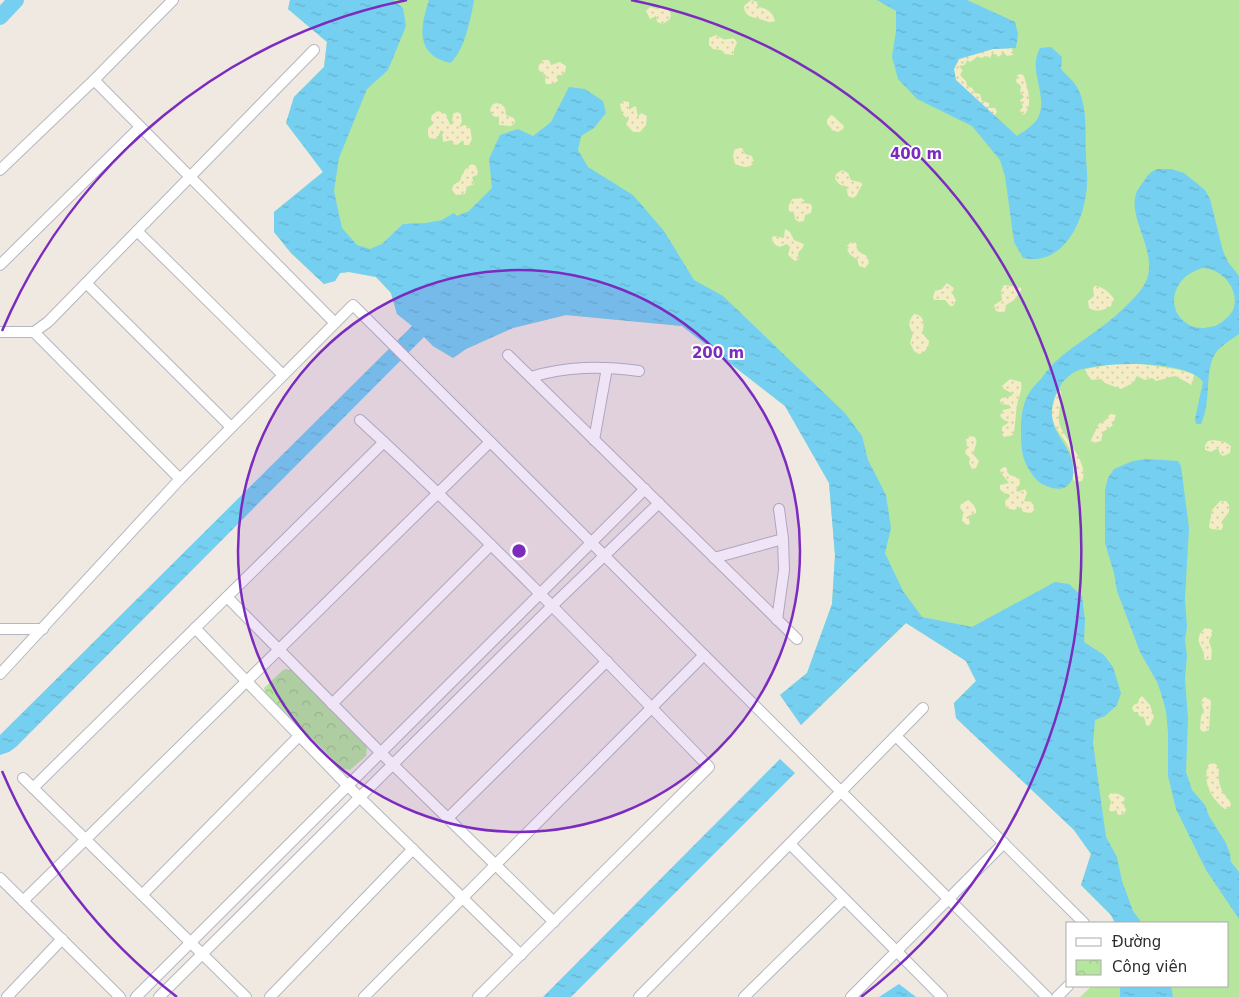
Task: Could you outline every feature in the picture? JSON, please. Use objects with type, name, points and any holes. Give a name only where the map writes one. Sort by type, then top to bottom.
[{"type":"street","points":[[0,170],[94,80],[173,0]]},
{"type":"street","points":[[0,332],[34,332],[48,322],[314,50]]},
{"type":"street","points":[[94,80],[336,323]]},
{"type":"street","points":[[0,264],[140,127]]},
{"type":"street","points":[[138,231],[283,375]]},
{"type":"street","points":[[86,283],[231,427]]},
{"type":"street","points":[[0,674],[180,479],[353,305],[1047,997]]},
{"type":"street","points":[[34,332],[180,479]]},
{"type":"street","points":[[508,355],[797,639]]},
{"type":"street","points":[[531,377],[566,369],[607,368],[639,371]]},
{"type":"street","points":[[594,440],[607,368]]},
{"type":"street","points":[[360,420],[438,492],[652,707],[709,767],[478,997]]},
{"type":"street","points":[[33,788],[384,442]]},
{"type":"street","points":[[23,901],[490,442]]},
{"type":"street","points":[[136,997],[645,489]]},
{"type":"street","points":[[159,997],[552,606],[659,503]]},
{"type":"street","points":[[777,620],[784,570],[783,539],[779,509]]},
{"type":"street","points":[[714,558],[783,539]]},
{"type":"street","points":[[332,704],[490,545]]},
{"type":"street","points":[[227,597],[393,765],[554,922]]},
{"type":"street","points":[[195,628],[347,785],[521,955]]},
{"type":"street","points":[[0,630],[43,629]]},
{"type":"street","points":[[364,997],[704,655]]},
{"type":"street","points":[[448,818],[606,661]]},
{"type":"street","points":[[639,997],[923,708]]},
{"type":"street","points":[[142,895],[299,736]]},
{"type":"street","points":[[896,736],[1083,922]]},
{"type":"street","points":[[23,778],[246,997]]},
{"type":"street","points":[[851,997],[1004,843]]},
{"type":"street","points":[[790,844],[942,997]]},
{"type":"street","points":[[270,997],[412,849]]},
{"type":"street","points":[[0,878],[120,997]]},
{"type":"street","points":[[744,997],[844,899]]},
{"type":"street","points":[[0,992],[6,997],[62,939]]},
{"type":"street","points":[[1057,997],[1067,987]]},
{"type":"green space","points":[[290,0],[1239,0],[1239,997],[1080,997],[1091,987],[1229,987],[1229,922],[1114,922],[1111,915],[1081,885],[1091,854],[1074,830],[956,718],[954,703],[976,681],[966,661],[906,623],[801,725],[780,695],[807,673],[832,604],[835,555],[829,483],[785,406],[682,326],[566,315],[513,328],[466,349],[453,358],[433,346],[419,331],[397,314],[391,293],[376,277],[349,272],[340,273],[335,281],[324,284],[291,253],[274,232],[274,212],[323,172],[286,123],[294,97],[324,67],[327,42],[288,9]]},
{"type":"green space","points":[[283,670],[292,671],[367,747],[366,756],[350,770],[343,769],[266,694],[264,688]]},
{"type":"sand","points":[[751,0],[757,2],[758,7],[769,11],[775,21],[772,23],[748,15],[744,10],[744,6]]},
{"type":"sand","points":[[650,7],[658,9],[668,8],[671,15],[670,19],[663,24],[657,22],[656,16],[650,19],[646,11]]},
{"type":"sand","points":[[716,35],[723,39],[733,38],[736,40],[734,55],[725,54],[721,50],[713,49],[709,45],[709,38]]},
{"type":"sand","points":[[1012,48],[1013,55],[1007,56],[1004,53],[998,57],[996,54],[992,54],[990,58],[985,56],[982,58],[977,57],[970,62],[967,60],[965,65],[959,66],[963,71],[960,75],[966,81],[967,86],[972,88],[975,93],[980,94],[982,101],[989,103],[989,108],[995,108],[997,112],[994,116],[955,80],[954,69],[959,59],[993,49]]},
{"type":"sand","points":[[543,60],[549,60],[551,65],[560,62],[566,66],[565,72],[562,75],[557,75],[558,81],[553,84],[546,84],[546,75],[537,68]]},
{"type":"sand","points":[[1021,74],[1024,76],[1029,96],[1029,106],[1024,115],[1020,110],[1023,107],[1020,100],[1024,97],[1020,92],[1021,86],[1016,82],[1017,75]]},
{"type":"sand","points":[[623,101],[629,102],[629,110],[636,106],[638,117],[641,113],[647,116],[646,125],[640,132],[633,132],[626,124],[629,119],[622,113],[620,104]]},
{"type":"sand","points":[[496,103],[501,104],[505,108],[506,115],[514,118],[515,123],[511,126],[499,125],[499,118],[493,116],[490,110],[492,105]]},
{"type":"sand","points":[[438,111],[446,114],[450,125],[452,124],[453,114],[457,112],[461,114],[462,122],[459,127],[465,125],[470,128],[472,139],[469,145],[464,145],[463,140],[457,145],[452,144],[452,140],[443,142],[441,130],[437,139],[429,138],[428,128],[433,124],[432,115]]},
{"type":"sand","points":[[832,115],[844,126],[838,132],[832,130],[827,124],[827,118]]},
{"type":"sand","points":[[742,148],[745,154],[752,156],[754,163],[745,167],[735,164],[734,150]]},
{"type":"sand","points":[[472,164],[476,166],[478,172],[477,175],[472,177],[474,184],[467,187],[465,194],[456,195],[452,190],[453,186],[460,181],[464,171]]},
{"type":"sand","points":[[842,170],[848,173],[851,180],[863,183],[853,198],[848,196],[846,186],[840,185],[835,179],[836,174]]},
{"type":"sand","points":[[801,198],[804,200],[804,203],[811,204],[812,207],[811,213],[805,215],[804,221],[799,222],[795,219],[794,213],[789,211],[788,207],[792,199]]},
{"type":"sand","points":[[785,229],[790,232],[794,240],[804,244],[798,253],[799,259],[795,261],[788,255],[790,247],[787,244],[780,247],[775,245],[773,241],[772,237],[775,236],[784,238]]},
{"type":"sand","points":[[851,242],[856,243],[858,251],[867,256],[869,263],[865,268],[859,266],[857,259],[849,252],[847,246]]},
{"type":"sand","points":[[947,283],[954,288],[952,293],[956,300],[953,306],[950,306],[945,300],[934,300],[933,297],[935,291],[942,289]]},
{"type":"sand","points":[[1004,285],[1019,287],[1021,291],[1013,301],[1006,305],[1003,313],[996,311],[994,305],[1002,300],[1001,291]]},
{"type":"sand","points":[[1094,286],[1103,288],[1111,294],[1114,299],[1111,306],[1100,310],[1089,308],[1088,301],[1094,296]]},
{"type":"sand","points":[[914,314],[922,318],[924,327],[922,333],[929,341],[926,349],[919,354],[914,351],[910,343],[913,333],[909,324]]},
{"type":"sand","points":[[1135,363],[1194,374],[1192,385],[1175,376],[1156,381],[1152,378],[1145,380],[1137,376],[1133,383],[1121,389],[1105,383],[1101,379],[1092,380],[1085,369]]},
{"type":"sand","points":[[1010,379],[1021,382],[1021,388],[1013,435],[1004,437],[1002,427],[1009,422],[1000,416],[1003,410],[1011,408],[1009,405],[1001,404],[1000,400],[1013,394],[1002,386]]},
{"type":"sand","points":[[1058,391],[1061,391],[1060,426],[1080,460],[1084,475],[1082,481],[1076,482],[1073,480],[1073,462],[1070,450],[1053,422],[1053,404]]},
{"type":"sand","points":[[1111,414],[1116,415],[1112,426],[1103,432],[1101,441],[1093,443],[1091,439],[1098,426]]},
{"type":"sand","points":[[970,436],[976,439],[973,454],[979,461],[976,468],[972,469],[969,463],[970,458],[965,453],[966,439]]},
{"type":"sand","points":[[1208,441],[1225,442],[1231,446],[1230,453],[1223,456],[1218,448],[1211,452],[1205,450],[1205,445]]},
{"type":"sand","points":[[1004,467],[1007,468],[1007,472],[1010,475],[1019,478],[1020,484],[1016,490],[1018,492],[1025,489],[1027,493],[1024,501],[1033,502],[1034,510],[1032,513],[1023,512],[1021,507],[1014,510],[1006,508],[1005,501],[1010,496],[1003,493],[1000,489],[1000,485],[1009,483],[1000,470]]},
{"type":"sand","points":[[968,500],[974,505],[976,513],[968,516],[970,524],[967,525],[962,521],[963,513],[960,507],[961,504]]},
{"type":"sand","points":[[1220,501],[1226,501],[1229,505],[1229,512],[1222,521],[1223,527],[1221,530],[1211,529],[1209,527],[1212,510]]},
{"type":"sand","points":[[1205,628],[1211,629],[1213,632],[1209,641],[1212,651],[1211,660],[1204,659],[1199,641],[1199,637]]},
{"type":"sand","points":[[1142,696],[1150,705],[1154,717],[1149,726],[1146,725],[1144,717],[1139,716],[1138,712],[1134,712],[1132,708]]},
{"type":"sand","points":[[1206,697],[1211,701],[1209,730],[1203,732],[1200,729],[1201,716],[1204,711],[1201,702]]},
{"type":"sand","points":[[1216,764],[1219,769],[1220,785],[1231,804],[1229,808],[1225,809],[1220,805],[1209,789],[1206,778],[1208,765]]},
{"type":"sand","points":[[1111,793],[1119,794],[1125,798],[1123,803],[1126,810],[1124,814],[1118,815],[1116,810],[1112,812],[1109,810],[1111,801],[1108,796]]},
{"type":"water","points":[[290,0],[393,0],[403,8],[406,26],[388,70],[367,89],[339,158],[334,191],[342,228],[357,245],[370,249],[382,244],[403,224],[442,220],[454,213],[457,216],[469,211],[492,188],[489,159],[500,135],[518,129],[533,136],[551,122],[569,87],[585,89],[603,101],[606,113],[594,128],[581,136],[578,150],[588,167],[633,195],[664,231],[694,280],[723,296],[845,413],[862,436],[868,460],[886,495],[891,528],[885,553],[903,591],[922,617],[972,627],[1055,582],[1069,584],[1082,596],[1085,620],[1084,642],[1104,655],[1113,667],[1121,693],[1117,705],[1105,716],[1095,720],[1093,743],[1106,837],[1117,857],[1122,881],[1133,911],[1141,922],[1114,922],[1111,915],[1081,885],[1091,854],[1074,830],[956,718],[954,703],[976,681],[966,661],[906,623],[801,725],[780,695],[807,673],[832,604],[835,555],[829,483],[785,406],[682,326],[566,315],[513,328],[466,349],[453,358],[433,346],[424,337],[16,747],[0,755],[0,735],[412,326],[397,314],[391,293],[376,277],[349,272],[340,273],[335,281],[324,284],[291,253],[274,232],[274,212],[323,172],[286,123],[294,97],[324,67],[327,42],[288,9]]},
{"type":"water","points":[[429,0],[474,0],[463,43],[450,63],[431,54],[423,39],[422,30]]},
{"type":"water","points":[[877,0],[967,0],[1015,22],[1018,34],[1016,48],[993,49],[959,59],[954,69],[956,80],[1017,136],[1036,121],[1041,109],[1036,66],[1040,48],[1051,47],[1062,57],[1061,69],[1075,84],[1083,103],[1087,181],[1085,199],[1077,226],[1061,248],[1050,255],[1037,259],[1023,258],[1014,242],[1005,176],[1000,160],[972,126],[917,99],[898,79],[892,57],[896,31],[896,11]]},
{"type":"water","points":[[1157,169],[1171,169],[1184,173],[1205,190],[1210,199],[1223,251],[1228,262],[1239,276],[1239,334],[1220,348],[1212,361],[1206,406],[1201,424],[1196,424],[1195,419],[1203,382],[1194,375],[1180,369],[1143,364],[1104,365],[1076,371],[1069,376],[1062,383],[1056,394],[1052,415],[1053,423],[1070,456],[1073,476],[1065,487],[1059,489],[1052,488],[1041,484],[1036,479],[1023,456],[1021,426],[1024,405],[1028,394],[1055,362],[1116,316],[1143,287],[1149,268],[1146,246],[1136,214],[1136,194],[1148,175]],"holes":[[[1202,268],[1222,275],[1231,286],[1234,293],[1234,307],[1230,315],[1222,322],[1211,327],[1195,327],[1188,324],[1177,313],[1174,299],[1176,291],[1184,278]]]},
{"type":"water","points":[[1147,459],[1178,461],[1181,466],[1189,528],[1185,599],[1187,656],[1185,678],[1188,719],[1186,772],[1192,790],[1205,805],[1209,816],[1226,843],[1231,862],[1239,872],[1239,919],[1206,870],[1176,809],[1168,776],[1166,711],[1157,682],[1140,652],[1117,591],[1105,543],[1105,490],[1108,478],[1114,469],[1133,461]]},
{"type":"water","points":[[780,759],[795,773],[571,997],[543,997]]},
{"type":"water","points":[[899,984],[916,997],[879,997]]},
{"type":"water","points":[[1120,987],[1171,987],[1173,997],[1120,997]]},
{"type":"waterway","points":[[0,17],[16,0]]}]
